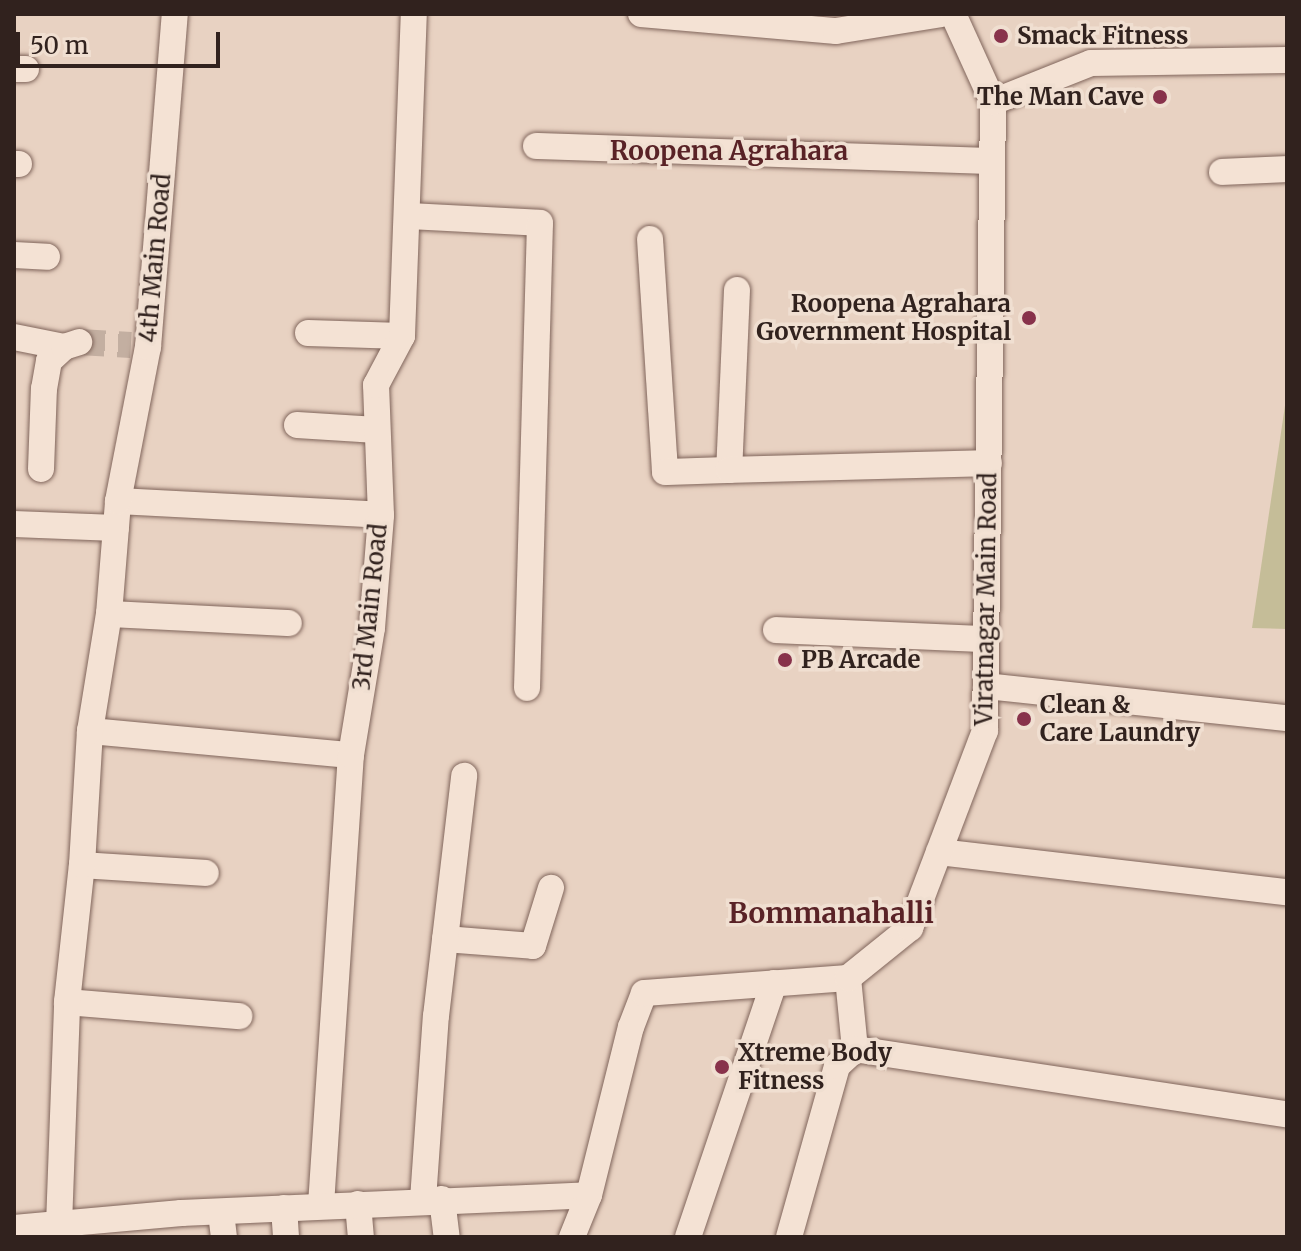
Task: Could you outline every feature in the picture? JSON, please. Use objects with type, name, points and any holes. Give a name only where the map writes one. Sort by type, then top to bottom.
[{"type":"street","name":"4th Main Road","points":[[71,1228],[67,1002],[82,865],[90,731],[109,614],[118,501],[139,346],[175,14]]},
{"type":"street","name":"3rd Main Road","points":[[321,1205],[351,755],[372,628],[381,515],[376,385],[402,336],[414,14]]},
{"type":"street","points":[[641,14],[836,31],[941,14]]},
{"type":"street","name":"Viratnagar Main Road","points":[[848,978],[910,928],[985,731],[993,102],[953,14]]},
{"type":"street","points":[[993,102],[1091,63],[1287,60]]},
{"type":"street","points":[[536,146],[992,161]]},
{"type":"street","points":[[1222,172],[1287,169]]},
{"type":"street","points":[[408,216],[540,223],[527,688]]},
{"type":"street","points":[[650,239],[665,472],[989,463]]},
{"type":"street","points":[[14,255],[47,257]]},
{"type":"street","points":[[729,470],[737,290]]},
{"type":"street","points":[[308,333],[402,336]]},
{"type":"street","points":[[14,337],[72,345],[49,361],[44,389],[41,469]]},
{"type":"street","points":[[297,425],[377,430]]},
{"type":"street","points":[[118,501],[381,515]]},
{"type":"street","points":[[14,524],[116,528]]},
{"type":"street","points":[[109,614],[289,623]]},
{"type":"street","points":[[776,630],[986,639]]},
{"type":"street","points":[[986,686],[1287,718]]},
{"type":"street","points":[[90,731],[351,755]]},
{"type":"street","points":[[447,1237],[432,1199],[445,939],[464,776]]},
{"type":"street","points":[[939,852],[1287,892]]},
{"type":"street","points":[[82,865],[206,873]]},
{"type":"street","points":[[445,939],[533,946],[551,888]]},
{"type":"street","points":[[572,1237],[589,1195],[631,1027],[644,993],[848,978],[855,1049]]},
{"type":"street","points":[[688,1237],[774,983]]},
{"type":"street","points":[[67,1002],[239,1016]]},
{"type":"street","points":[[855,1049],[1287,1114]]},
{"type":"street","points":[[789,1237],[837,1066],[855,1049]]},
{"type":"street","points":[[14,1228],[222,1225],[284,1208],[432,1199],[589,1195]]},
{"type":"street","points":[[358,1204],[361,1237]]},
{"type":"street","points":[[284,1208],[286,1237]]},
{"type":"shaded area","points":[[1287,392],[1287,629],[1252,628]]},
{"type":"tunnel","points":[[79,342],[131,345]]},
{"type":"place","name":"Smack Fitness","points":[[1001,36]]},
{"type":"place","name":"The Man Cave","points":[[1160,97]]},
{"type":"place","name":"Roopena Agrahara Government Hospital","points":[[1029,318]]},
{"type":"place","name":"PB Arcade","points":[[785,660]]},
{"type":"place","name":"Clean & Care Laundry","points":[[1024,719]]},
{"type":"place","name":"Xtreme Body Fitness","points":[[722,1067]]},
{"type":"district","name":"Roopena Agrahara","points":[[729,151]]},
{"type":"district","name":"Bommanahalli","points":[[831,913]]}]
